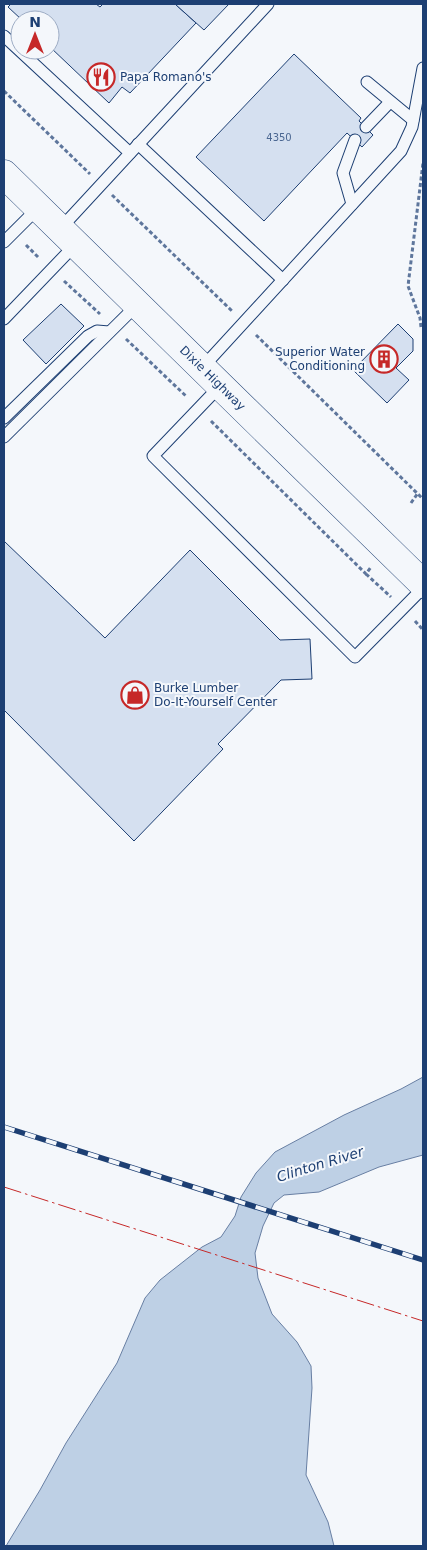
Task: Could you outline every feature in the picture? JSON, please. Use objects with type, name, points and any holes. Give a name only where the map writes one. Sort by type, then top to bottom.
[{"type":"main road","name":"Dixie Highway","points":[[4,174],[423,584]]},
{"type":"lane","points":[[4,319],[67,237],[101,185],[268,4]]},
{"type":"lane","points":[[4,36],[130,154]]},
{"type":"lane","points":[[423,68],[412,127],[400,151],[244,322],[211,377],[153,456],[355,657],[423,588]]},
{"type":"lane","points":[[367,82],[413,120]]},
{"type":"lane","points":[[366,127],[390,102]]},
{"type":"lane","points":[[352,204],[343,173],[355,140]]},
{"type":"lane","points":[[138,144],[282,280]]},
{"type":"lane","points":[[4,242],[38,208]]},
{"type":"lane","points":[[4,436],[137,305]]},
{"type":"lane","points":[[4,418],[88,336],[97,331],[110,332]]},
{"type":"path","points":[[4,91],[244,322],[423,499]]},
{"type":"path","points":[[422,327],[408,286],[423,163]]},
{"type":"path","points":[[411,503],[418,494]]},
{"type":"water","name":"Clinton River","points":[[423,1077],[423,1155],[379,1167],[319,1192],[284,1195],[274,1203],[263,1226],[255,1253],[258,1278],[272,1314],[297,1342],[311,1366],[312,1388],[306,1475],[328,1522],[334,1546],[6,1546],[66,1443],[117,1363],[145,1298],[160,1280],[202,1247],[221,1237],[235,1216],[241,1197],[256,1173],[275,1152],[344,1115]]},
{"type":"building","points":[[11,4],[96,4],[100,7],[103,4],[175,4],[196,23],[130,93],[122,87],[109,103],[60,56],[60,10],[11,10],[8,7]]},
{"type":"building","points":[[175,4],[229,4],[204,30]]},
{"type":"building","points":[[294,54],[361,118],[359,121],[373,135],[362,147],[347,133],[264,221],[196,157]]},
{"type":"building","points":[[61,304],[84,326],[46,364],[23,340]]},
{"type":"building","name":"Superior Water Conditioning","points":[[398,324],[413,339],[413,351],[396,368],[409,380],[387,403],[353,370]]},
{"type":"building","name":"Burke Lumber Do-It-Yourself Center","points":[[4,541],[105,638],[190,550],[280,640],[310,639],[312,679],[281,680],[218,744],[223,749],[134,841],[4,710]]},
{"type":"railway","points":[[4,1127],[423,1260]]},
{"type":"power","points":[[4,1187],[423,1321]]},
{"type":"place","name":"Papa Romano's","points":[[101,77]]},
{"type":"place","name":"Superior Water Conditioning","points":[[384,359]]},
{"type":"place","name":"Burke Lumber Do-It-Yourself Center","points":[[135,695]]}]
